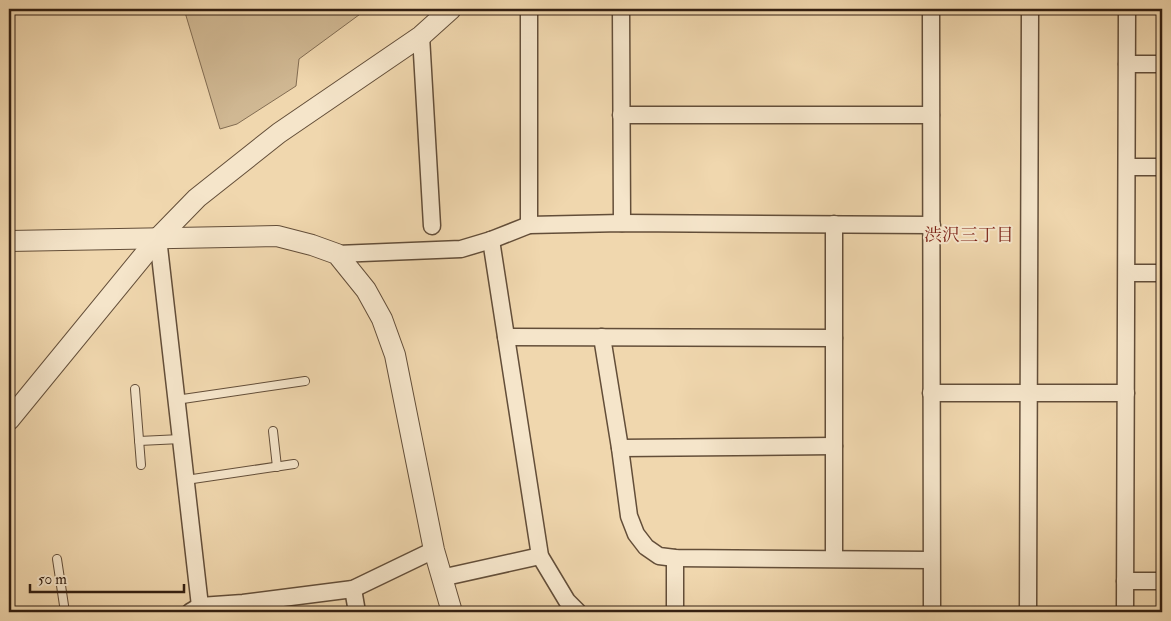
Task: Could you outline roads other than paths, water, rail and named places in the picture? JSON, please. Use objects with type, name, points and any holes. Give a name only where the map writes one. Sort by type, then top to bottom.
[{"type":"street","points":[[9,420],[158,238],[196,198],[279,133],[421,36],[451,9]]},
{"type":"street","points":[[529,9],[529,225]]},
{"type":"street","points":[[622,9],[622,223]]},
{"type":"street","points":[[931,9],[932,612]]},
{"type":"street","points":[[1028,612],[1030,9]]},
{"type":"street","points":[[1125,612],[1127,9]]},
{"type":"street","points":[[421,36],[432,226]]},
{"type":"street","points":[[1127,64],[1162,64]]},
{"type":"street","points":[[621,115],[931,116]]},
{"type":"street","points":[[1127,167],[1162,167]]},
{"type":"street","points":[[9,241],[277,236],[312,244],[337,254],[461,249],[492,240],[529,225],[622,223],[932,225]]},
{"type":"street","points":[[834,224],[834,558]]},
{"type":"street","points":[[158,238],[186,480],[195,609],[353,589],[434,550]]},
{"type":"street","points":[[492,240],[540,556],[567,601],[578,612]]},
{"type":"street","points":[[337,254],[366,290],[382,319],[395,355],[434,550],[452,612]]},
{"type":"street","points":[[1127,273],[1162,273]]},
{"type":"street","points":[[506,337],[834,338]]},
{"type":"street","points":[[602,337],[629,516],[636,534],[646,547],[659,556],[675,558],[932,560]]},
{"type":"street","points":[[931,393],[1126,393]]},
{"type":"street","points":[[620,448],[834,446]]},
{"type":"street","points":[[441,578],[540,556]]},
{"type":"street","points":[[675,558],[675,612]]},
{"type":"street","points":[[1125,581],[1162,581]]},
{"type":"street","points":[[353,589],[357,612]]},
{"type":"lane","points":[[176,400],[305,382]]},
{"type":"lane","points":[[135,389],[141,465]]},
{"type":"lane","points":[[273,431],[276,467]]},
{"type":"lane","points":[[139,441],[181,439]]},
{"type":"lane","points":[[186,480],[294,464]]},
{"type":"lane","points":[[57,559],[65,612]]},
{"type":"district","name":"渋沢三丁目","points":[[969,235]]}]
